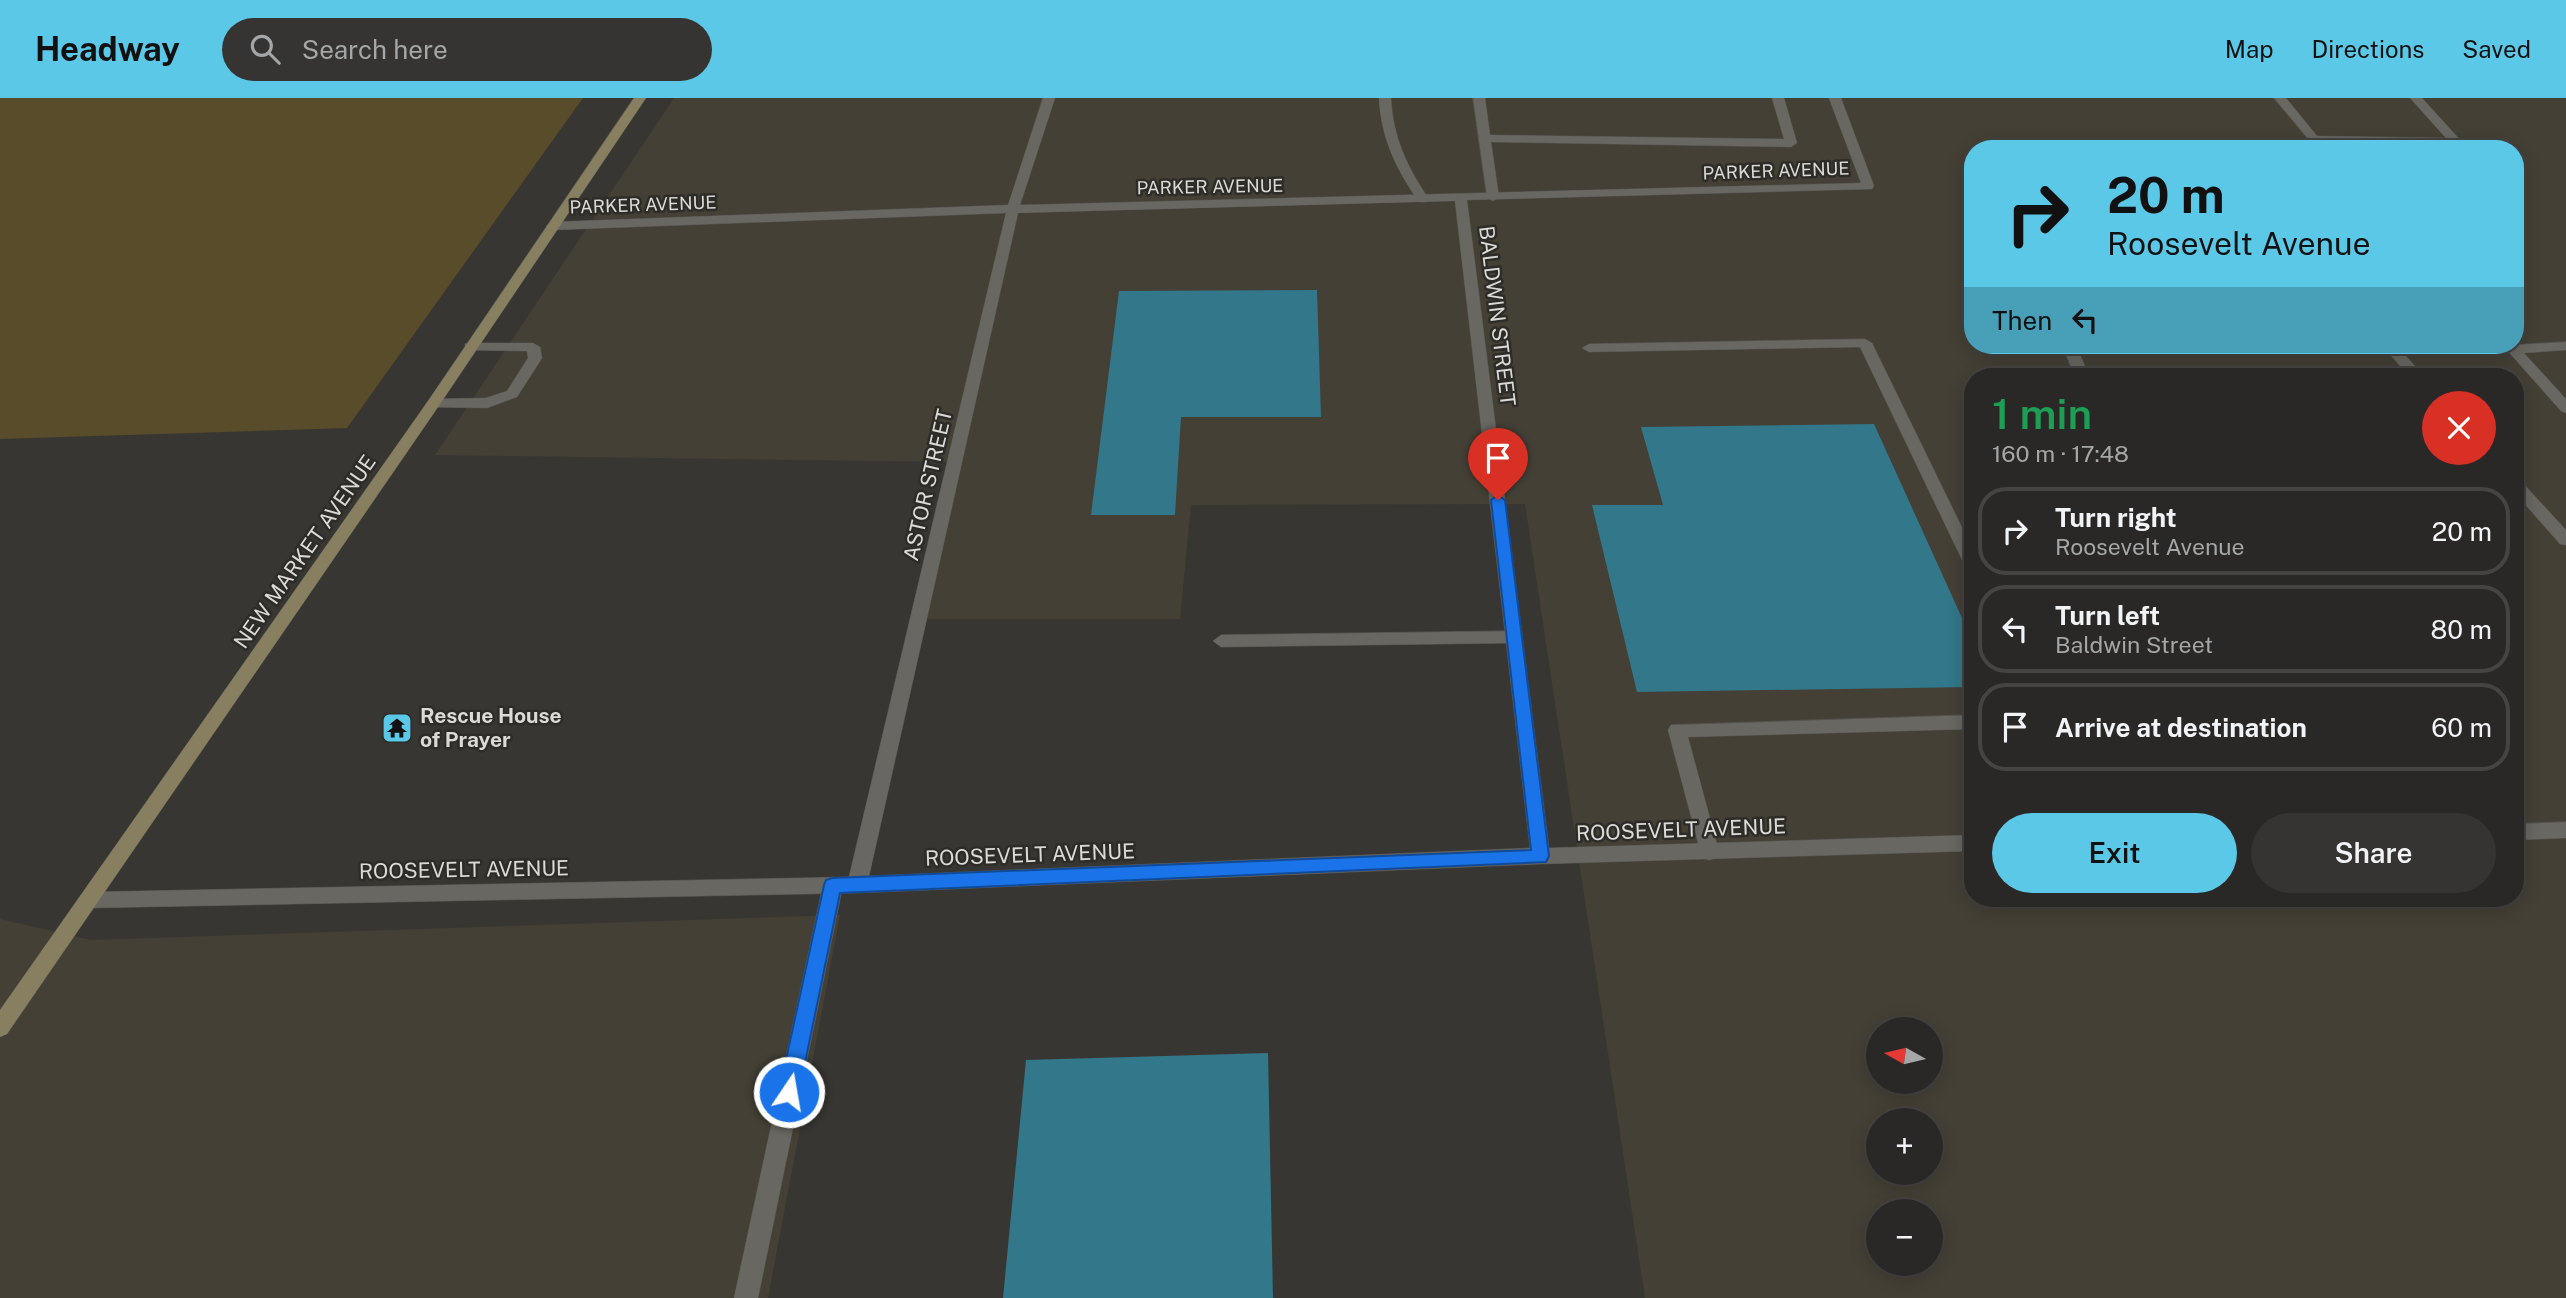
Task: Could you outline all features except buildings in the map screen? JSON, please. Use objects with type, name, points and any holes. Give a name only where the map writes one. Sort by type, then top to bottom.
[{"type":"main road","name":"NEW MARKET AVENUE","points":[[0,1027],[433,404],[640,98]]},
{"type":"street","name":"ASTOR STREET","points":[[857,885],[1013,209],[1049,98]]},
{"type":"street","points":[[1385,98],[1385,125],[1406,177],[1423,199]]},
{"type":"street","points":[[1479,98],[1493,197]]},
{"type":"street","points":[[1483,138],[1791,143],[1778,98]]},
{"type":"street","name":"PARKER AVENUE","points":[[552,226],[1013,209],[1868,186],[1835,98]]},
{"type":"street","points":[[2280,98],[2314,139],[2361,140]]},
{"type":"street","points":[[2416,98],[2454,140]]},
{"type":"street","name":"BALDWIN STREET","points":[[1461,198],[1540,856]]},
{"type":"street","points":[[1588,348],[1865,343],[1964,547]]},
{"type":"street","points":[[2524,348],[2566,346]]},
{"type":"street","points":[[433,404],[487,403],[512,394],[535,358],[533,347],[470,347]]},
{"type":"street","points":[[2397,354],[2410,368]]},
{"type":"street","points":[[2517,354],[2566,408]]},
{"type":"street","points":[[2524,494],[2566,540]]},
{"type":"street","points":[[1221,641],[1515,637]]},
{"type":"street","points":[[1709,852],[1677,730],[1964,722]]},
{"type":"street","points":[[2524,832],[2566,830]]},
{"type":"street","name":"ROOSEVELT AVENUE","points":[[89,900],[857,885],[1540,856],[1964,843]]},
{"type":"street","points":[[746,1298],[832,885]]},
{"type":"shaded area","points":[[0,98],[583,98],[347,428],[0,439]]},
{"type":"shaded area","points":[[674,98],[2566,98],[2566,1298],[1645,1298],[1525,504],[1191,505],[1180,619],[916,619],[953,462],[435,455]]},
{"type":"shaded area","points":[[840,915],[768,1298],[0,1298],[0,919],[91,940]]},
{"type":"place","name":"Rescue House of Prayer","points":[[397,728]]},
{"type":"route","points":[[789,1092],[832,885],[1540,856],[1498,500]]}]
